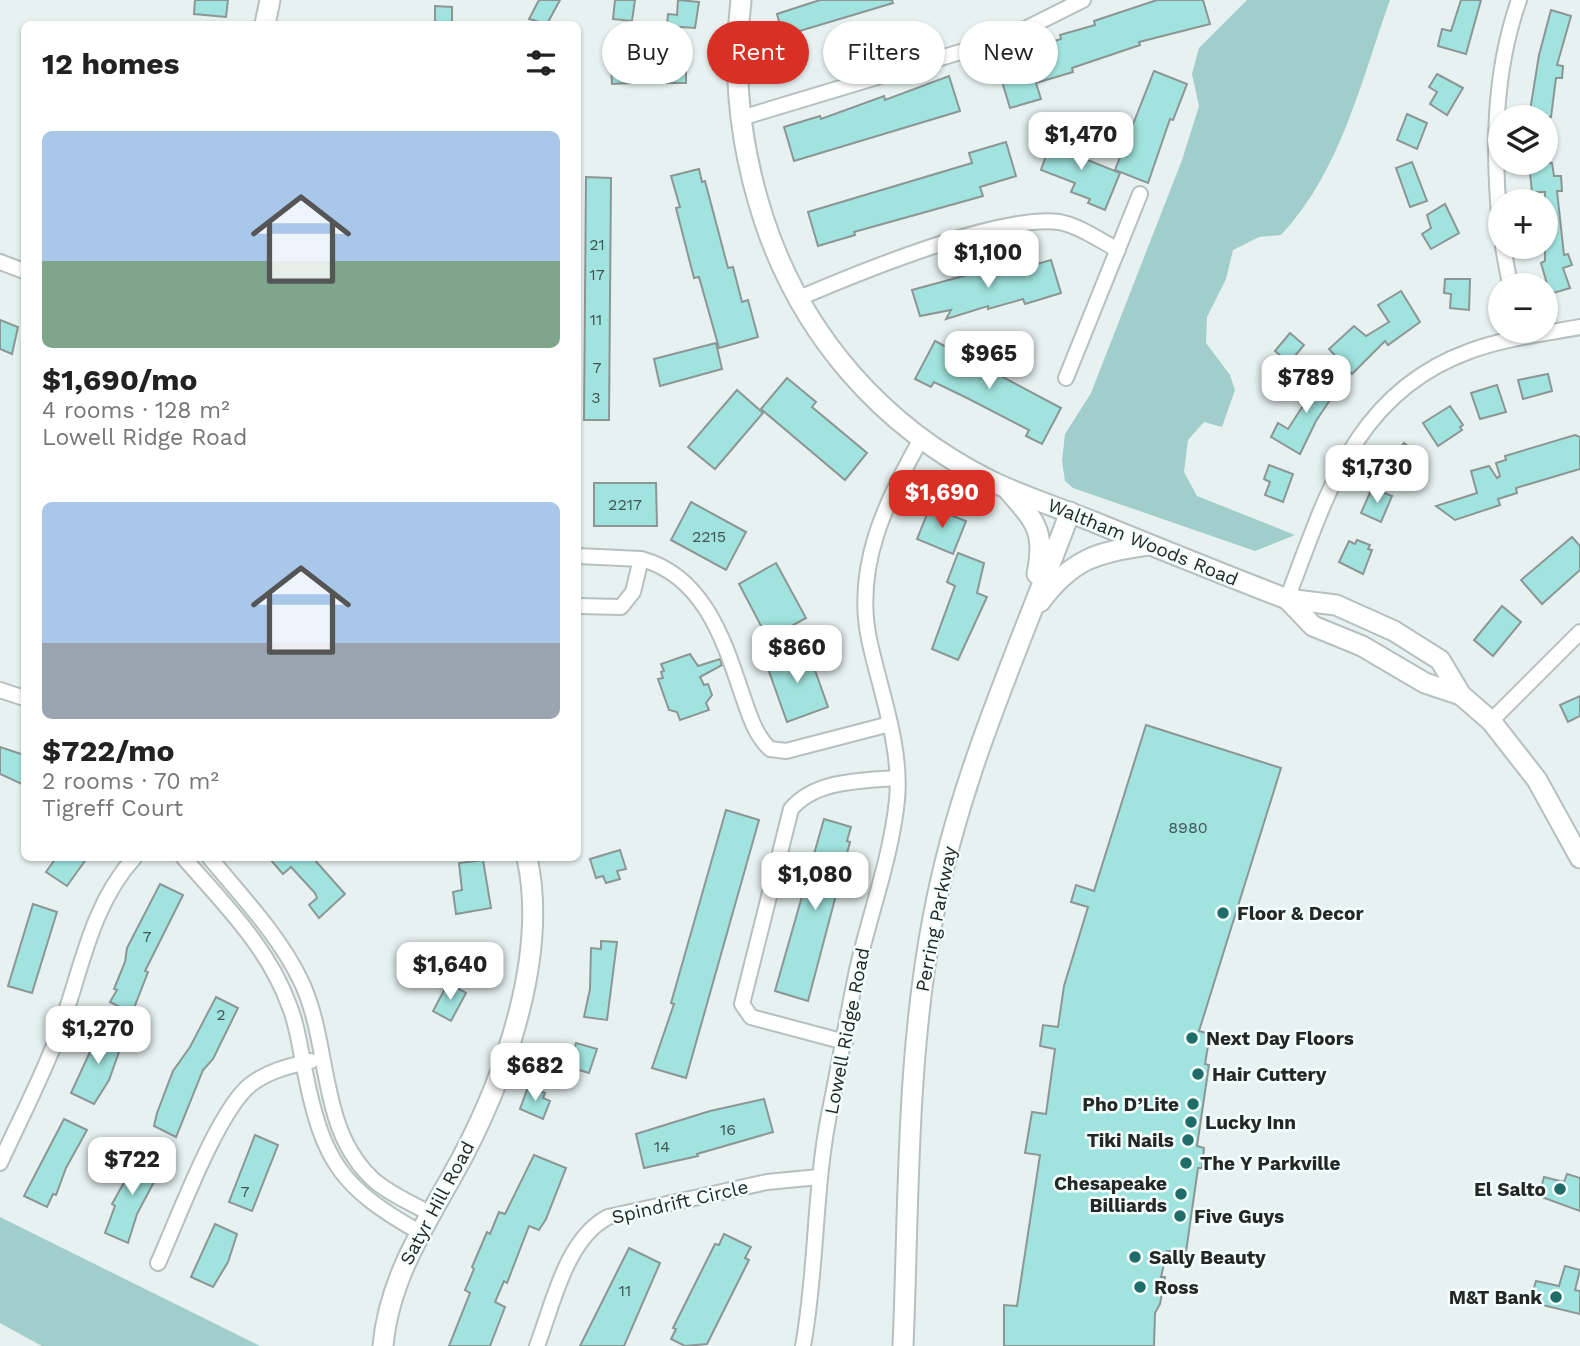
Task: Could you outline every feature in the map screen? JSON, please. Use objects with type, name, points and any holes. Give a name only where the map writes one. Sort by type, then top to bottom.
[{"type":"street","points":[[266,21],[270,0]]},
{"type":"street","name":"Waltham Woods Road","points":[[741,0],[738,44],[741,118],[760,207],[781,267],[797,299],[842,365],[886,410],[921,439],[1006,488],[1287,599],[1336,605],[1394,631],[1440,660],[1461,695],[1492,721],[1537,780],[1580,858]]},
{"type":"street","points":[[741,118],[1007,38],[1083,0]]},
{"type":"street","points":[[1496,189],[1494,162],[1496,123],[1506,45],[1520,0]]},
{"type":"street","points":[[1066,378],[1140,194]]},
{"type":"street","points":[[797,299],[850,276],[992,230],[1028,222],[1062,222],[1118,250]]},
{"type":"street","points":[[0,262],[21,270]]},
{"type":"street","points":[[1558,330],[1580,327]]},
{"type":"street","points":[[1287,599],[1342,460],[1381,408],[1406,385],[1438,365],[1494,343]]},
{"type":"street","name":"Lowell Ridge Road","points":[[803,1346],[819,1177],[857,970],[889,849],[897,800],[890,724],[866,622],[868,562],[889,499],[921,439]]},
{"type":"street","points":[[1006,488],[1031,517],[1041,539],[1041,552],[1028,616]]},
{"type":"street","name":"Perring Parkway","points":[[904,1346],[917,1028],[933,918],[968,782],[1028,616],[1070,512]]},
{"type":"street","points":[[1028,616],[1049,589],[1082,560],[1112,550],[1149,544]]},
{"type":"street","points":[[581,556],[641,559],[666,568],[705,606],[727,651],[758,736],[770,749],[786,751],[890,724]]},
{"type":"street","points":[[581,606],[621,607],[633,592],[641,559]]},
{"type":"street","name":"Waltham Woods Road","points":[[1287,599],[1313,625],[1362,646],[1425,683],[1461,695]]},
{"type":"street","points":[[1492,721],[1580,632]]},
{"type":"street","points":[[0,690],[21,697]]},
{"type":"street","points":[[845,1042],[751,1017],[743,1004],[792,809],[802,797],[816,789],[896,778]]},
{"type":"street","points":[[0,1163],[54,1045],[93,925],[104,901],[132,861]]},
{"type":"street","points":[[186,861],[270,963],[289,1004],[314,1119],[334,1163],[365,1199],[421,1233]]},
{"type":"street","points":[[212,861],[288,958],[313,1012],[334,1115],[355,1159],[378,1183],[431,1214]]},
{"type":"street","name":"Satyr Hill Road","points":[[383,1346],[393,1289],[478,1124],[515,1028],[529,951],[531,894],[527,861]]},
{"type":"street","points":[[158,1263],[217,1133],[236,1100],[263,1076],[322,1059]]},
{"type":"street","name":"Spindrift Circle","points":[[537,1346],[576,1246],[593,1225],[608,1217],[735,1189],[819,1177]]},
{"type":"shaded area","points":[[1247,0],[1390,0],[1347,124],[1319,183],[1302,210],[1281,235],[1259,237],[1233,250],[1226,279],[1207,317],[1206,343],[1230,375],[1235,390],[1222,427],[1204,422],[1188,440],[1184,472],[1197,496],[1295,535],[1255,551],[1073,488],[1065,481],[1062,461],[1065,434],[1091,393],[1182,160],[1199,106],[1192,74],[1199,48]]},
{"type":"shaded area","points":[[0,1217],[260,1346],[42,1346],[0,1323]]},
{"type":"building","points":[[195,0],[228,0],[226,17],[194,14]]},
{"type":"building","points":[[539,0],[560,0],[549,21],[529,19]]},
{"type":"building","points":[[615,0],[635,0],[632,21],[613,19]]},
{"type":"building","points":[[678,0],[699,2],[695,28],[693,21],[667,21],[668,14],[677,15]]},
{"type":"building","points":[[820,0],[892,0],[893,3],[833,21],[823,21],[823,24],[809,28],[809,21],[779,21],[777,14]]},
{"type":"building","points":[[1157,0],[1203,0],[1210,24],[1139,42],[1140,45],[1072,68],[1073,72],[1058,76],[1060,35],[1095,25],[1094,21]]},
{"type":"building","points":[[1461,0],[1481,0],[1466,54],[1438,46],[1442,29],[1451,31]]},
{"type":"building","points":[[435,6],[452,7],[452,21],[435,21]]},
{"type":"building","points":[[1551,10],[1571,16],[1557,65],[1563,66],[1562,78],[1556,78],[1553,105],[1531,105],[1539,55]]},
{"type":"building","points":[[1154,71],[1187,84],[1173,120],[1170,119],[1148,183],[1115,170]]},
{"type":"building","points":[[1437,74],[1463,88],[1447,115],[1430,104],[1437,92],[1429,87]]},
{"type":"building","points":[[949,76],[960,111],[794,161],[784,127],[820,116],[821,119],[884,96],[885,100],[928,84],[945,84],[945,78]]},
{"type":"building","points":[[1003,84],[1036,84],[1041,99],[1010,108]]},
{"type":"building","points":[[1407,114],[1427,123],[1417,149],[1397,140]]},
{"type":"building","points":[[1053,136],[1088,150],[1085,159],[1120,173],[1105,210],[1088,203],[1090,199],[1071,192],[1075,183],[1041,170]]},
{"type":"building","points":[[1006,142],[1016,176],[980,187],[983,196],[854,232],[855,235],[818,246],[808,212],[972,163],[969,153]]},
{"type":"building","points":[[1412,162],[1427,201],[1410,207],[1396,168]]},
{"type":"building","points":[[699,169],[702,182],[705,181],[728,268],[733,267],[742,302],[748,300],[758,337],[719,348],[699,277],[694,278],[676,208],[680,207],[671,176]]},
{"type":"building","points":[[1530,175],[1561,176],[1562,191],[1532,189]]},
{"type":"building","points":[[586,177],[611,178],[609,420],[584,420]]},
{"type":"building","points":[[1558,200],[1564,255],[1568,254],[1572,265],[1563,268],[1570,288],[1558,292],[1558,273],[1544,273],[1541,263],[1558,259]]},
{"type":"building","points":[[1445,204],[1459,233],[1431,249],[1422,234],[1431,228],[1427,215]]},
{"type":"building","points":[[1051,260],[1061,293],[1025,304],[1023,299],[988,309],[988,306],[946,319],[951,310],[920,316],[912,290],[978,272],[979,275],[1014,265],[1016,270]]},
{"type":"building","points":[[1445,279],[1470,279],[1469,310],[1450,308],[1451,294],[1444,293]]},
{"type":"building","points":[[1401,291],[1420,322],[1388,345],[1385,341],[1352,374],[1329,349],[1354,326],[1366,336],[1389,322],[1378,305]]},
{"type":"building","points":[[0,320],[18,327],[12,354],[0,349]]},
{"type":"building","points":[[1290,333],[1304,345],[1289,363],[1275,351]]},
{"type":"building","points":[[935,341],[1061,408],[1042,444],[1026,436],[1029,430],[967,398],[934,382],[931,387],[915,379]]},
{"type":"building","points":[[716,343],[722,369],[660,386],[654,359]]},
{"type":"building","points":[[1314,372],[1338,388],[1316,421],[1300,454],[1271,437],[1278,423],[1288,429],[1313,390],[1305,385]]},
{"type":"building","points":[[1548,374],[1552,391],[1523,399],[1518,380]]},
{"type":"building","points":[[787,378],[816,402],[812,407],[867,453],[845,480],[761,409]]},
{"type":"building","points":[[1497,385],[1506,412],[1480,419],[1471,393]]},
{"type":"building","points":[[737,390],[763,413],[715,469],[688,447]]},
{"type":"building","points":[[1450,406],[1463,425],[1460,427],[1462,430],[1438,446],[1423,423]]},
{"type":"building","points":[[1575,435],[1580,437],[1580,469],[1516,488],[1517,493],[1498,499],[1500,505],[1455,520],[1436,506],[1477,493],[1471,471],[1489,466],[1497,478],[1500,476],[1496,463],[1506,460],[1505,456]]},
{"type":"building","points":[[1404,443],[1425,459],[1416,471],[1410,466],[1401,478],[1386,466]]},
{"type":"building","points":[[1269,465],[1293,474],[1283,502],[1265,495],[1270,482],[1264,479]]},
{"type":"building","points":[[594,483],[656,483],[657,526],[594,526]]},
{"type":"building","points":[[1372,488],[1392,496],[1381,522],[1361,513]]},
{"type":"building","points":[[691,502],[746,532],[726,570],[671,540]]},
{"type":"building","points":[[930,507],[966,521],[953,554],[917,539]]},
{"type":"building","points":[[1572,537],[1580,546],[1580,570],[1542,604],[1521,580]]},
{"type":"building","points":[[1357,540],[1370,545],[1368,549],[1372,550],[1363,574],[1339,562],[1349,541],[1355,544]]},
{"type":"building","points":[[958,553],[984,563],[977,593],[987,597],[958,660],[932,649],[955,586],[947,582]]},
{"type":"building","points":[[776,563],[806,618],[768,639],[739,584]]},
{"type":"building","points":[[1502,606],[1521,622],[1493,656],[1474,640]]},
{"type":"building","points":[[807,648],[828,707],[787,722],[766,663]]},
{"type":"building","points":[[690,654],[698,666],[720,659],[722,665],[700,677],[704,685],[708,684],[712,695],[706,703],[709,710],[680,720],[677,712],[669,710],[658,679],[663,678],[661,664]]},
{"type":"building","points":[[1580,696],[1580,716],[1568,722],[1560,705]]},
{"type":"building","points":[[1146,725],[1281,768],[1199,1031],[1210,1034],[1205,1064],[1209,1065],[1197,1146],[1204,1148],[1202,1168],[1198,1168],[1186,1252],[1167,1251],[1161,1277],[1165,1277],[1160,1304],[1155,1313],[1154,1346],[1004,1346],[1004,1305],[1017,1306],[1040,1155],[1025,1153],[1032,1112],[1046,1114],[1055,1049],[1040,1046],[1043,1025],[1058,1027],[1064,986],[1088,907],[1071,902],[1076,885],[1094,891]]},
{"type":"building","points":[[0,747],[21,754],[21,784],[0,774]]},
{"type":"building","points":[[726,810],[759,820],[686,1078],[652,1068],[674,1004],[671,1003]]},
{"type":"building","points":[[824,819],[851,827],[847,841],[850,842],[808,1001],[775,991]]},
{"type":"building","points":[[620,850],[626,869],[617,871],[620,879],[606,883],[603,876],[596,878],[590,859]]},
{"type":"building","points":[[54,861],[85,861],[67,886],[46,872]]},
{"type":"building","points":[[272,861],[316,861],[345,894],[319,918],[309,905],[317,898],[315,893],[291,867],[283,874]]},
{"type":"building","points":[[483,861],[491,908],[456,914],[453,892],[462,890],[459,863]]},
{"type":"building","points":[[160,884],[183,895],[145,971],[148,972],[132,1013],[110,1002],[117,990],[114,989],[125,962],[127,948]]},
{"type":"building","points":[[33,904],[57,912],[32,993],[8,986]]},
{"type":"building","points":[[601,941],[617,942],[607,1020],[584,1017],[590,989],[591,948],[601,949]]},
{"type":"building","points":[[448,983],[466,993],[451,1021],[433,1011]]},
{"type":"building","points":[[216,997],[238,1008],[213,1059],[203,1070],[176,1137],[154,1126],[157,1113],[173,1071],[190,1047]]},
{"type":"building","points":[[101,1028],[124,1038],[109,1080],[94,1104],[71,1093]]},
{"type":"building","points":[[576,1043],[597,1049],[589,1073],[569,1067]]},
{"type":"building","points":[[528,1087],[545,1093],[543,1098],[550,1101],[543,1119],[520,1109]]},
{"type":"building","points":[[764,1099],[773,1132],[697,1154],[698,1156],[644,1168],[636,1134],[710,1111]]},
{"type":"building","points":[[64,1119],[87,1130],[66,1168],[56,1195],[53,1194],[47,1207],[24,1196]]},
{"type":"building","points":[[255,1135],[278,1145],[252,1211],[229,1202]]},
{"type":"building","points":[[140,1154],[163,1165],[137,1214],[128,1243],[105,1233],[115,1206],[112,1204]]},
{"type":"building","points":[[534,1155],[566,1168],[546,1219],[539,1230],[529,1226],[507,1283],[504,1281],[495,1302],[505,1307],[490,1346],[449,1346],[470,1293],[465,1290],[474,1269],[472,1267],[487,1232],[490,1234],[499,1212],[505,1214]]},
{"type":"building","name":"El Salto","points":[[1567,1174],[1580,1178],[1580,1211],[1539,1196],[1544,1177],[1564,1182]]},
{"type":"building","points":[[215,1224],[237,1234],[228,1262],[213,1287],[191,1277]]},
{"type":"building","points":[[724,1234],[751,1247],[745,1258],[749,1260],[707,1344],[685,1346],[671,1339],[676,1329],[673,1328],[715,1244],[719,1245]]},
{"type":"building","points":[[629,1248],[660,1263],[624,1346],[580,1346]]},
{"type":"building","name":"M&T Bank","points":[[1565,1266],[1580,1270],[1575,1290],[1580,1291],[1580,1314],[1530,1302],[1536,1281],[1559,1286]]},
{"type":"place","name":"Floor & Decor","points":[[1223,913]]},
{"type":"place","name":"Next Day Floors","points":[[1192,1038]]},
{"type":"place","name":"Hair Cuttery","points":[[1198,1074]]},
{"type":"place","name":"Pho D’Lite","points":[[1193,1104]]},
{"type":"place","name":"Lucky Inn","points":[[1191,1122]]},
{"type":"place","name":"Tiki Nails","points":[[1188,1140]]},
{"type":"place","name":"The Y Parkville","points":[[1186,1163]]},
{"type":"place","name":"El Salto","points":[[1560,1189]]},
{"type":"place","name":"Chesapeake Billiards","points":[[1181,1194]]},
{"type":"place","name":"Five Guys","points":[[1180,1216]]},
{"type":"place","name":"Sally Beauty","points":[[1135,1257]]},
{"type":"place","name":"Ross","points":[[1140,1287]]},
{"type":"place","name":"M&T Bank","points":[[1556,1297]]}]
